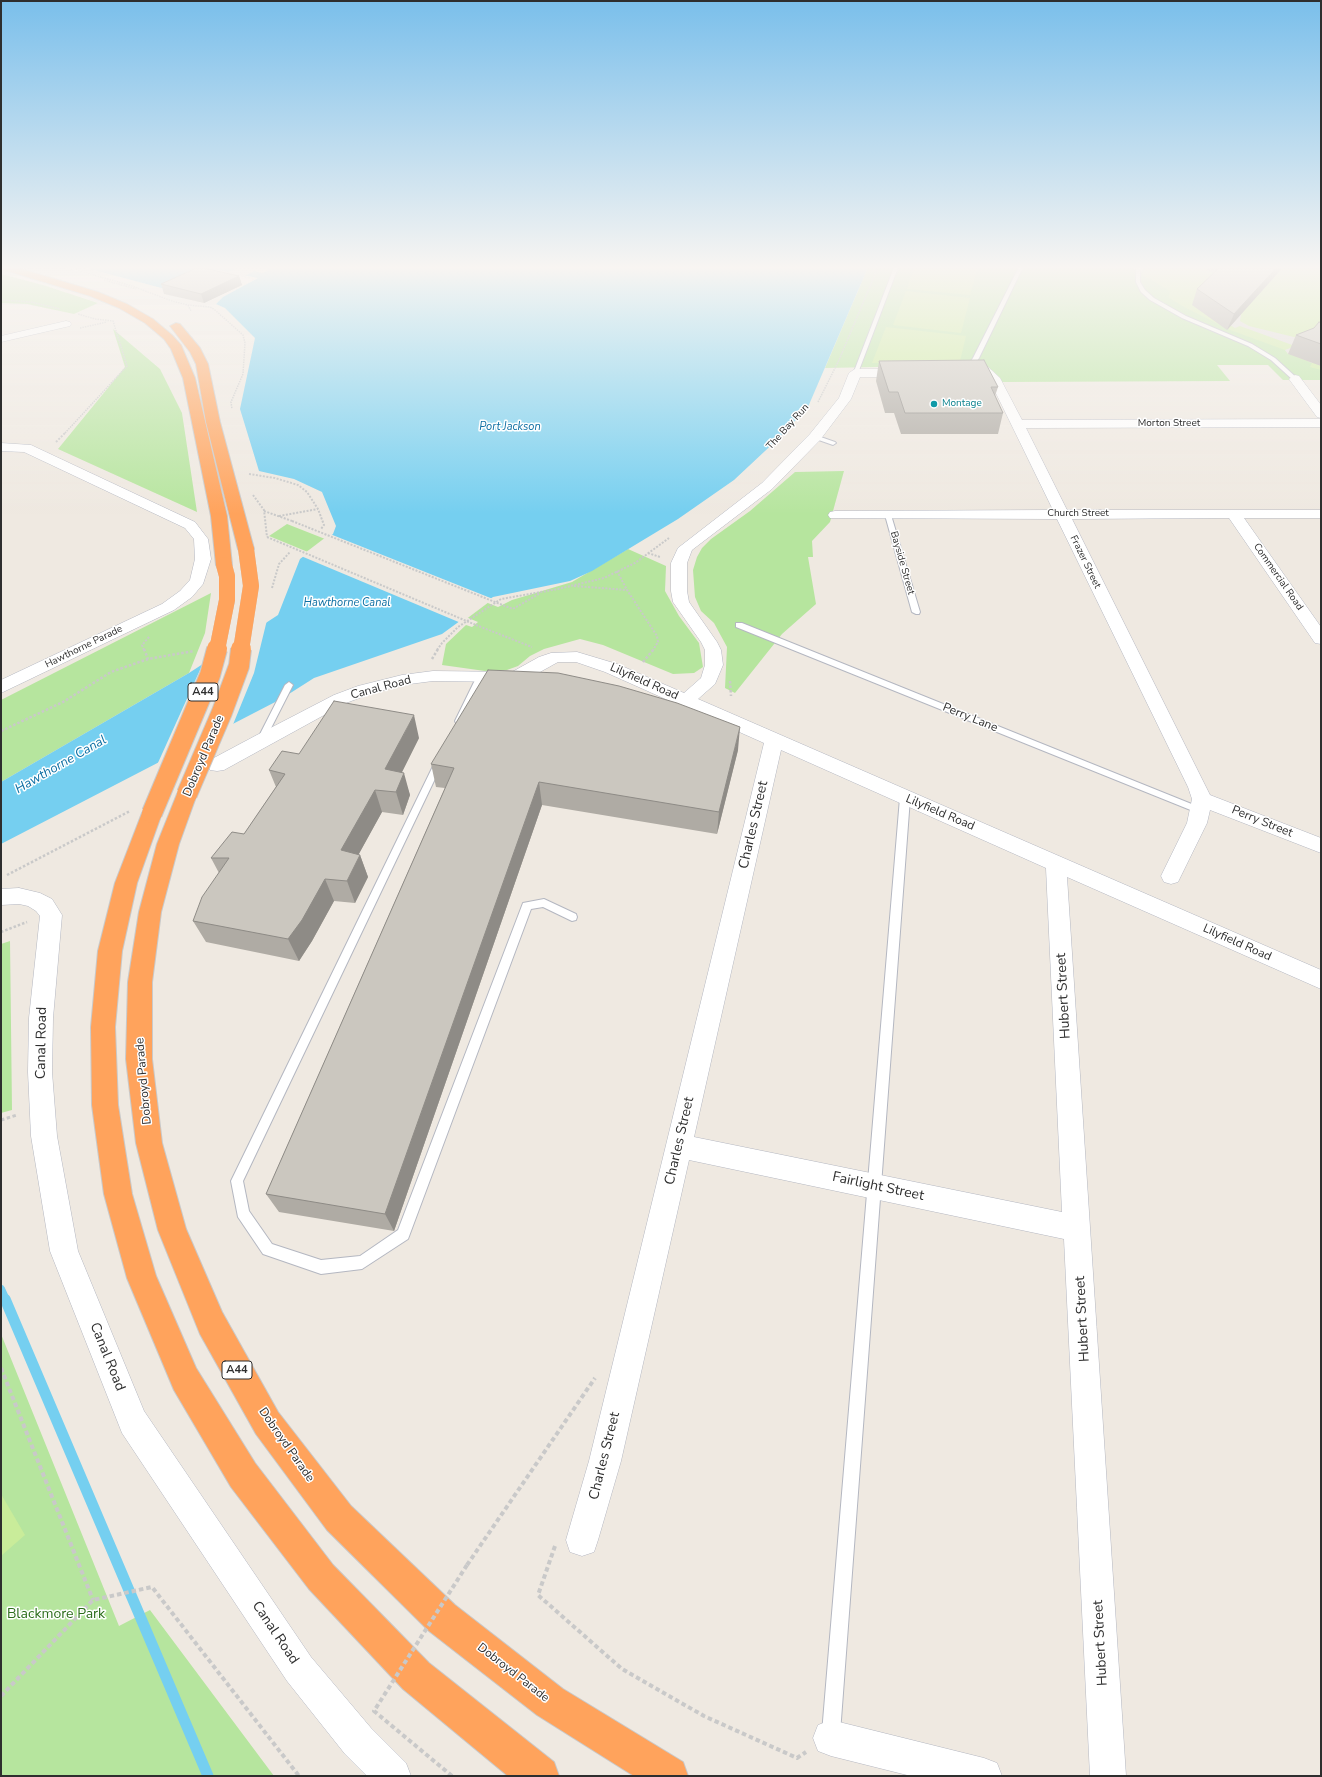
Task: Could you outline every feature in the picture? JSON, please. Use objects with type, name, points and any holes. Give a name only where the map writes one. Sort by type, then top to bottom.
[{"type":"highway","name":"A44","points":[[177,348],[189,378],[219,516],[224,565],[227,576],[227,600],[221,636],[210,675],[142,811],[110,951],[102,1027],[105,1105],[118,1194],[142,1278],[185,1379],[243,1475],[320,1577],[416,1676],[528,1768],[540,1776]]},
{"type":"highway","name":"Dobroyd Parade","points":[[194,348],[202,364],[213,422],[246,549],[252,586],[239,666],[222,712],[187,794],[168,844],[150,912],[140,982],[139,1059],[150,1143],[172,1230],[211,1323],[267,1422],[339,1518],[442,1618],[550,1702],[669,1776]]},
{"type":"street","name":"Frazer Street","points":[[963,368],[984,370],[996,380],[1193,777],[1202,805]]},
{"type":"street","points":[[686,701],[709,680],[714,665],[713,650],[709,642],[681,602],[679,591],[680,563],[685,548],[767,486],[815,437],[845,399],[855,373],[914,373]]},
{"type":"street","points":[[1296,379],[1321,414]]},
{"type":"street","name":"Morton Street","points":[[1017,424],[1321,424]]},
{"type":"street","points":[[5,446],[26,448],[43,456]]},
{"type":"street","name":"Hawthorne Parade","points":[[1,687],[168,607],[186,594],[198,581],[203,559],[202,539],[190,525],[43,456]]},
{"type":"street","name":"Commercial Road","points":[[1234,514],[1321,639]]},
{"type":"street","name":"Church Street","points":[[836,516],[1321,514]]},
{"type":"street","name":"Lilyfield Road","points":[[557,657],[577,657],[594,661],[1321,980]]},
{"type":"street","name":"Canal Road","points":[[217,765],[261,740],[340,699],[364,690],[402,680],[433,676],[480,678],[513,677],[525,674],[545,661],[557,657]]},
{"type":"street","name":"Charles Street","points":[[582,1540],[605,1461],[774,741]]},
{"type":"street","points":[[1171,876],[1197,823],[1202,805]]},
{"type":"street","name":"Perry Street","points":[[1202,805],[1321,846]]},
{"type":"street","name":"Hubert Street","points":[[1056,863],[1078,1228],[1108,1776]]},
{"type":"street","name":"Canal Road","points":[[1,897],[19,896],[33,898],[44,905],[51,915],[51,929],[41,1018],[40,1072],[44,1136],[64,1251],[133,1422],[299,1669],[358,1741],[393,1776]]},
{"type":"street","name":"Fairlight Street","points":[[678,1146],[1078,1228]]},
{"type":"street","points":[[831,1738],[984,1776]]},
{"type":"lane","points":[[855,373],[865,348]]},
{"type":"lane","name":"Frazer Street","points":[[963,368],[976,358],[981,348]]},
{"type":"lane","points":[[1255,348],[1273,359],[1296,379]]},
{"type":"lane","points":[[815,437],[833,443]]},
{"type":"lane","name":"Bayside Street","points":[[888,515],[916,612]]},
{"type":"lane","name":"Perry Lane","points":[[739,625],[1202,805]]},
{"type":"lane","points":[[454,731],[480,678]]},
{"type":"lane","points":[[261,740],[289,685]]},
{"type":"lane","points":[[443,753],[237,1181],[243,1213],[268,1249],[321,1267],[362,1262],[403,1234],[526,906],[544,903],[572,917]]},
{"type":"lane","points":[[831,1738],[905,798]]},
{"type":"path","points":[[43,456],[127,366],[121,348]]},
{"type":"path","points":[[232,412],[232,402],[243,374],[244,348]]},
{"type":"path","name":"The Bay Run","points":[[815,407],[844,348]]},
{"type":"path","points":[[249,481],[248,473],[275,478],[298,485],[308,492],[318,509],[324,525],[321,529]]},
{"type":"path","points":[[251,491],[264,510],[267,537],[476,625],[557,657]]},
{"type":"path","points":[[279,516],[318,509]]},
{"type":"path","points":[[264,510],[513,608],[541,592]]},
{"type":"path","points":[[433,676],[432,660],[442,643],[458,628],[502,599],[604,578],[635,563],[675,534]]},
{"type":"path","points":[[617,571],[627,590],[657,636],[658,642],[656,647],[644,662]]},
{"type":"path","points":[[570,586],[627,590]]},
{"type":"path","points":[[1,731],[63,702],[111,672],[148,659]]},
{"type":"path","points":[[1,878],[142,811]]},
{"type":"path","points":[[1,932],[28,922]]},
{"type":"path","points":[[1,1368],[93,1600]]},
{"type":"path","points":[[452,1776],[374,1711],[467,1565],[600,1372]]},
{"type":"path","points":[[556,1543],[538,1595],[622,1669],[704,1716],[797,1758],[831,1738]]},
{"type":"path","points":[[1,1696],[93,1600],[152,1587],[299,1776]]},
{"type":"green space","points":[[119,348],[135,348],[160,369],[182,413],[197,512],[58,449],[125,367]]},
{"type":"green space","points":[[834,348],[1321,348],[1321,380],[1283,380],[1268,365],[1217,365],[1230,381],[1002,382],[993,371],[982,365],[825,368]]},
{"type":"green space","points":[[878,348],[963,348],[960,361],[872,363]]},
{"type":"green space","points":[[1279,348],[1321,348],[1321,370],[1310,367],[1312,363],[1288,354],[1285,350]]},
{"type":"green space","points":[[844,471],[830,522],[812,541],[813,557],[808,557],[816,604],[782,634],[735,693],[725,688],[727,647],[714,623],[701,611],[695,597],[693,570],[697,557],[702,548],[711,539],[750,511],[795,472]]},
{"type":"green space","points":[[287,524],[498,607],[512,600],[572,582],[628,549],[666,566],[665,591],[679,616],[699,643],[703,667],[694,673],[673,674],[603,645],[580,639],[544,649],[530,656],[518,666],[507,670],[485,671],[442,665],[446,644],[466,625],[472,627],[478,622],[269,536]]},
{"type":"green space","points":[[211,593],[205,633],[189,673],[1,782],[1,700]]},
{"type":"green space","points":[[10,941],[12,1110],[1,1113],[1,944]]},
{"type":"green space","name":"Blackmore Park","points":[[1,1334],[119,1626],[150,1610],[274,1776],[1,1776]]},
{"type":"green space","points":[[1,1494],[25,1535],[1,1556]]},
{"type":"shaded area","points":[[1290,348],[1315,348],[1319,354],[1312,363],[1291,353],[1288,354],[1285,350]]},
{"type":"water","name":"Port Jackson","points":[[253,348],[833,348],[808,407],[780,437],[734,480],[678,519],[592,571],[570,581],[493,597],[442,634],[314,678],[281,699],[1,844],[1,782],[189,673],[278,615],[300,559],[333,534],[336,526],[322,492],[294,479],[259,471],[240,409]]},
{"type":"pier","points":[[330,534],[493,599],[461,623],[301,556]]},
{"type":"pier","points":[[267,620],[254,673],[232,727],[157,765],[204,661]]},
{"type":"building","points":[[984,360],[998,387],[991,387],[1003,413],[905,413],[898,392],[889,392],[879,361]]},
{"type":"building","points":[[488,670],[558,673],[619,686],[677,703],[740,727],[719,812],[539,782],[385,1214],[266,1194],[454,768],[431,764]]},
{"type":"building","points":[[334,701],[414,715],[385,769],[404,773],[396,792],[375,790],[341,850],[360,855],[347,881],[325,879],[302,920],[288,939],[193,921],[202,897],[229,858],[211,858],[232,832],[244,834],[285,774],[269,770],[282,751],[299,754]]},
{"type":"waterway","points":[[1,1289],[6,1300]]},
{"type":"waterway","points":[[5,1299],[208,1776]]},
{"type":"place","name":"Montage","points":[[934,404]]},
{"type":"water label","name":"Hawthorne Canal","points":[[347,603]]},
{"type":"water label","name":"Hawthorne Canal","points":[[61,765]]}]
